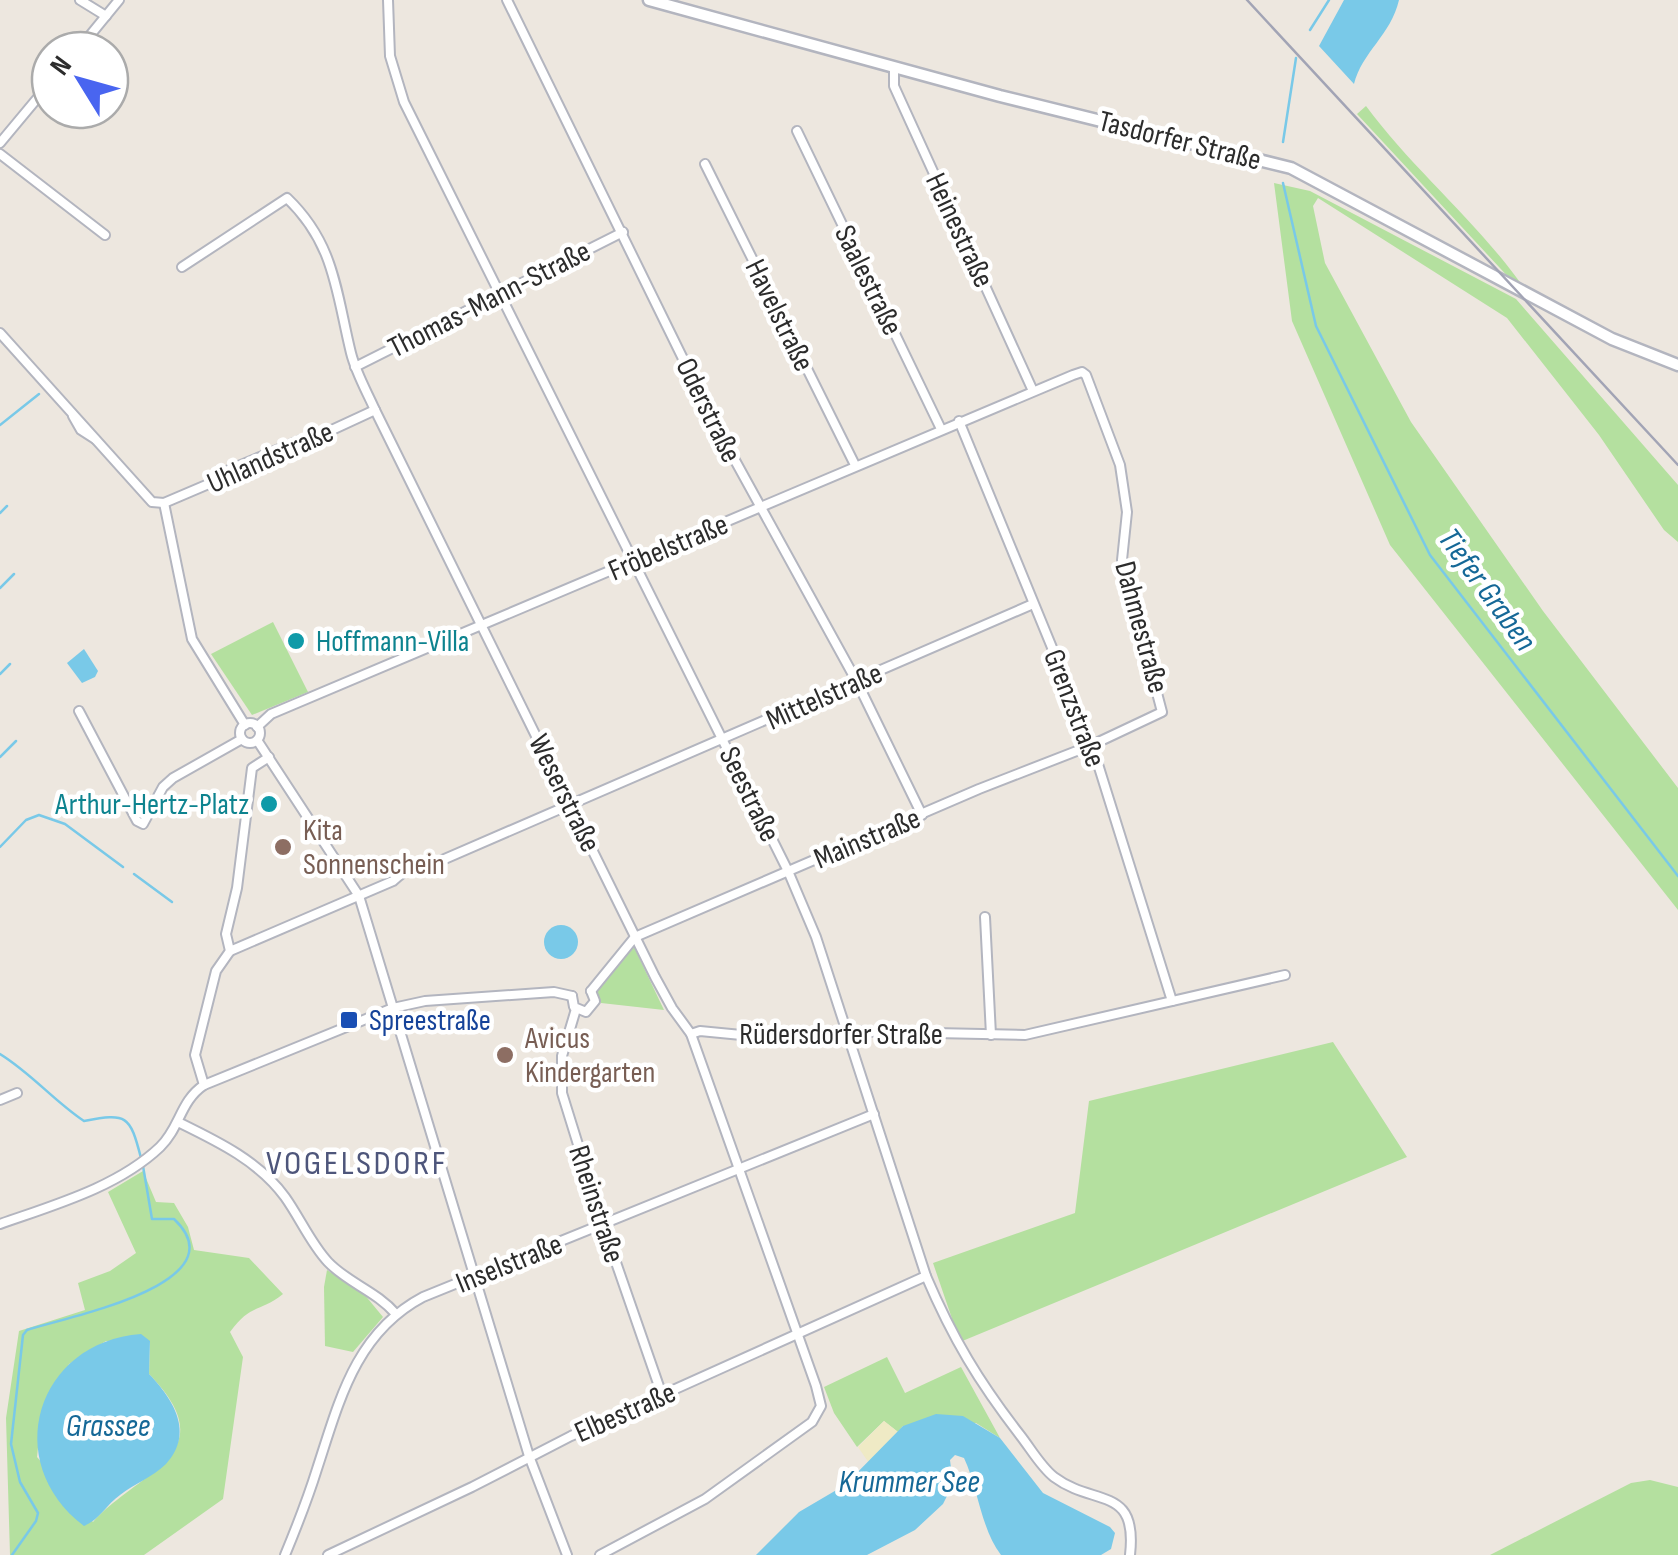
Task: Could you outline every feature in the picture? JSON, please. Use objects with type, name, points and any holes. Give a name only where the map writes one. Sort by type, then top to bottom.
[{"type":"main road","name":"Tasdorfer Straße","points":[[650,0],[894,68],[1291,168],[1626,346],[1678,365]]},
{"type":"street","points":[[80,0],[106,16]]},
{"type":"street","points":[[94,30],[119,0]]},
{"type":"street","name":"Seestraße","points":[[388,0],[390,56],[397,84],[788,871],[816,937],[926,1276],[943,1316],[982,1386],[1046,1470],[1064,1483],[1108,1500],[1125,1512],[1132,1532],[1130,1555]]},
{"type":"street","name":"Oderstraße","points":[[507,0],[715,424],[857,682],[922,815]]},
{"type":"street","name":"Heinestraße","points":[[894,68],[894,86],[1034,391]]},
{"type":"street","points":[[0,142],[30,107]]},
{"type":"street","name":"Saalestraße","points":[[797,131],[941,429]]},
{"type":"street","points":[[0,154],[105,235]]},
{"type":"street","name":"Havelstraße","points":[[705,164],[855,465]]},
{"type":"street","name":"Weserstraße","points":[[182,267],[287,198],[327,251],[355,366],[375,410],[636,937],[672,1008],[691,1034],[821,1401],[820,1411],[812,1422],[706,1500],[600,1555]]},
{"type":"street","name":"Thomas-Mann-Straße","points":[[355,366],[623,232]]},
{"type":"street","points":[[0,333],[152,502],[164,503],[192,638],[245,725],[257,727],[257,740],[359,896],[529,1456],[566,1555]]},
{"type":"street","name":"Fröbelstraße","points":[[257,727],[271,714],[1082,372]]},
{"type":"street","name":"Dahmestraße","points":[[1082,372],[1089,380],[1120,464],[1127,512],[1122,560],[1162,712]]},
{"type":"street","name":"Uhlandstraße","points":[[164,503],[226,477],[229,470],[375,410]]},
{"type":"street","name":"Grenzstraße","points":[[958,422],[1092,745],[1172,1001]]},
{"type":"street","name":"Mittelstraße","points":[[230,951],[393,881],[404,870],[440,861],[1033,604]]},
{"type":"street","points":[[79,710],[137,821],[143,824],[163,787],[173,778],[242,739]]},
{"type":"street","name":"Mainstraße","points":[[591,991],[636,937],[1162,712]]},
{"type":"street","points":[[245,725],[240,733],[242,739],[249,743],[257,740]]},
{"type":"street","points":[[204,1085],[194,1055],[216,970],[230,951],[226,934],[237,888],[252,768],[269,757]]},
{"type":"street","points":[[984,917],[991,1035]]},
{"type":"street","name":"Rüdersdorfer Straße","points":[[691,1034],[700,1031],[795,1037],[847,1030],[1025,1035],[1285,976]]},
{"type":"street","points":[[580,989],[591,991],[595,1001],[592,1008],[583,1012],[576,1010],[572,996],[580,989]]},
{"type":"street","points":[[0,1224],[70,1199],[137,1165],[166,1141],[186,1100],[204,1085],[393,1008],[425,1001],[554,992],[572,996]]},
{"type":"street","name":"Rheinstraße","points":[[576,1010],[562,1056],[560,1079],[566,1110],[662,1394]]},
{"type":"street","points":[[0,1100],[17,1093]]},
{"type":"street","name":"Inselstraße","points":[[285,1555],[344,1386],[364,1350],[396,1314],[423,1298],[874,1114]]},
{"type":"street","points":[[178,1122],[240,1154],[283,1194],[329,1264],[376,1294],[396,1314]]},
{"type":"street","name":"Elbestraße","points":[[328,1555],[472,1488],[529,1456],[926,1276]]},
{"type":"green space","points":[[1366,106],[1524,288],[1512,281],[1357,114]]},
{"type":"green space","points":[[1274,183],[1310,191],[1516,299],[1678,485],[1678,542],[1664,530],[1599,435],[1507,318],[1318,198],[1313,206],[1325,263],[1411,422],[1543,611],[1678,788],[1678,910],[1390,545],[1292,321]]},
{"type":"green space","points":[[273,622],[308,692],[252,715],[211,654]]},
{"type":"green space","points":[[634,947],[664,1010],[601,1003],[597,992]]},
{"type":"green space","points":[[1333,1042],[1407,1157],[960,1342],[933,1263],[1075,1213],[1089,1101]]},
{"type":"green space","points":[[143,1171],[156,1202],[174,1203],[188,1227],[194,1250],[249,1258],[283,1294],[250,1312],[230,1332],[243,1357],[223,1499],[144,1555],[10,1555],[6,1418],[19,1331],[85,1310],[78,1283],[110,1271],[136,1253],[108,1192]],"holes":[[[106,1341],[150,1342],[149,1374],[171,1401],[180,1424],[178,1442],[168,1458],[93,1522],[37,1457],[39,1438],[69,1364]]]},
{"type":"green space","points":[[327,1270],[364,1294],[383,1317],[353,1352],[325,1346]]},
{"type":"green space","points":[[887,1357],[905,1393],[961,1367],[1000,1438],[976,1423],[903,1426],[898,1432],[884,1421],[857,1447],[834,1413],[824,1387]]},
{"type":"green space","points":[[1650,1480],[1678,1487],[1678,1555],[1490,1555],[1631,1483]]},
{"type":"sand","points":[[884,1421],[898,1432],[869,1463],[858,1447]]},
{"type":"water","points":[[1344,0],[1399,0],[1354,84],[1319,46]]},
{"type":"water","points":[[84,649],[98,671],[82,683],[67,663]]},
{"type":"water","points":[[561,925],[573,930],[578,942],[573,954],[561,959],[549,954],[544,942],[549,930]]},
{"type":"water","name":"Grassee","points":[[141,1334],[150,1341],[149,1374],[173,1405],[180,1428],[179,1440],[166,1464],[120,1495],[84,1526],[58,1500],[43,1470],[37,1439],[42,1409],[55,1381],[76,1358],[105,1342]]},
{"type":"water","name":"Krummer See","points":[[936,1414],[963,1416],[1000,1438],[1043,1493],[1110,1527],[1115,1533],[1111,1549],[1101,1555],[1001,1555],[989,1533],[964,1458],[955,1455],[950,1460],[953,1484],[943,1504],[915,1530],[867,1555],[756,1555],[799,1512],[845,1485],[903,1426]]},
{"type":"waterway","name":"Tiefer Graben","points":[[1310,30],[1329,0]]},
{"type":"waterway","name":"Tiefer Graben","points":[[1283,142],[1296,58]]},
{"type":"waterway","name":"Tiefer Graben","points":[[1283,183],[1316,326],[1430,555],[1678,876]]},
{"type":"waterway","points":[[0,425],[39,394]]},
{"type":"waterway","points":[[0,513],[7,506]]},
{"type":"waterway","points":[[0,588],[14,574]]},
{"type":"waterway","points":[[0,674],[10,664]]},
{"type":"waterway","points":[[0,757],[16,741]]},
{"type":"waterway","points":[[0,847],[26,820],[39,815],[65,824],[123,867]]},
{"type":"waterway","points":[[134,874],[172,902]]},
{"type":"waterway","points":[[0,1054],[84,1121],[110,1117],[124,1120],[134,1133],[141,1158]]},
{"type":"waterway","points":[[12,1555],[38,1513],[20,1482],[11,1444],[23,1335],[27,1330],[140,1294],[167,1280],[185,1262],[189,1242],[174,1219],[152,1219],[143,1166]]},
{"type":"railway","points":[[1247,0],[1678,465]]},
{"type":"place","name":"Hoffmann-Villa","points":[[296,641]]},
{"type":"place","name":"Arthur-Hertz-Platz","points":[[269,804]]},
{"type":"place","name":"Kita Sonnenschein","points":[[283,847]]},
{"type":"place","name":"Spreestraße","points":[[349,1020]]},
{"type":"place","name":"Avicus Kindergarten","points":[[505,1055]]},
{"type":"district","name":"VOGELSDORF","points":[[357,1162]]}]
